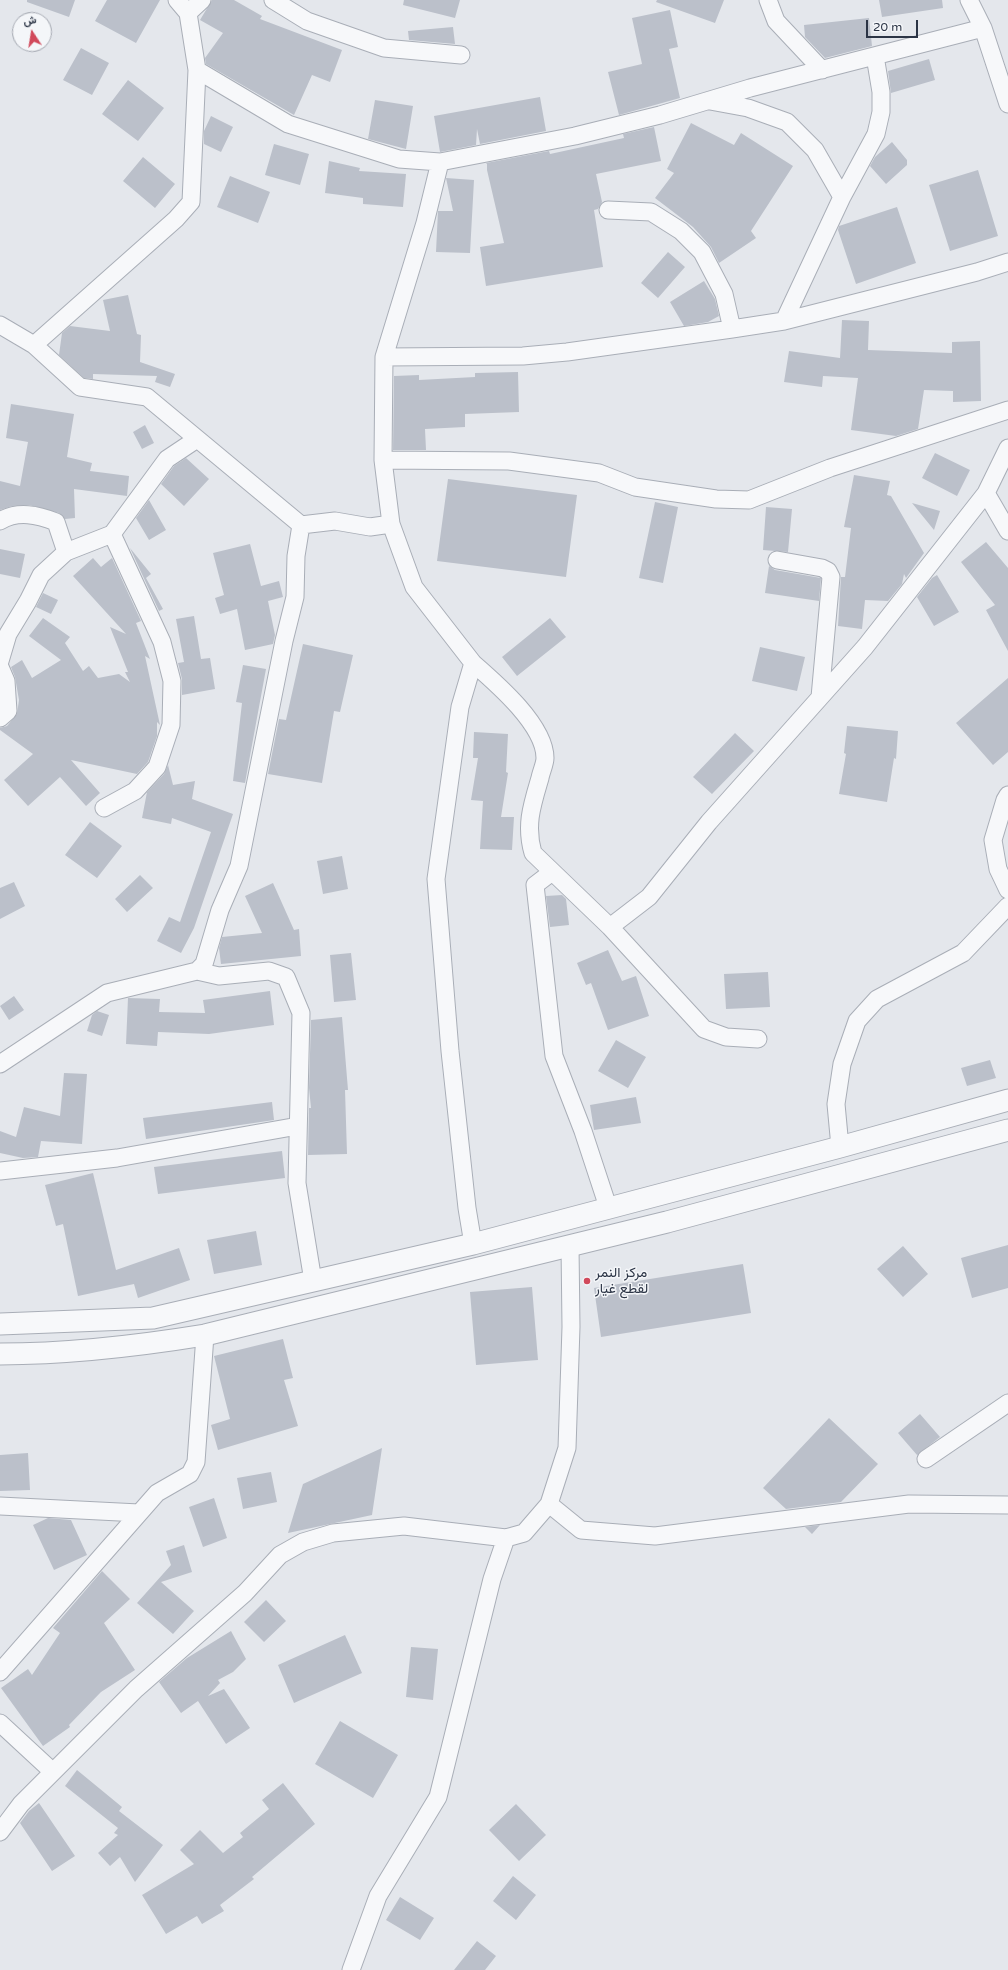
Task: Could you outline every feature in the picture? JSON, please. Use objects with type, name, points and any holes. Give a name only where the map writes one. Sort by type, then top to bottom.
[{"type":"street","points":[[34,345],[176,219],[191,202],[196,70],[188,13],[177,0]]},
{"type":"street","points":[[188,13],[202,0]]},
{"type":"street","points":[[273,0],[307,21],[384,48],[461,55]]},
{"type":"street","points":[[768,0],[776,20],[822,70]]},
{"type":"street","points":[[969,0],[984,28],[1008,104]]},
{"type":"street","points":[[196,70],[288,124],[399,159],[440,162],[576,136],[660,115],[706,100],[984,28]]},
{"type":"street","points":[[784,321],[842,198],[876,134],[880,112],[881,92],[875,56]]},
{"type":"street","points":[[706,100],[748,108],[787,122],[815,150],[842,198]]},
{"type":"street","points":[[440,162],[425,223],[384,357],[383,460],[391,524],[414,587],[473,662],[505,691],[539,734],[545,758],[529,815],[528,837],[533,853],[610,927],[704,1029],[726,1037],[758,1039]]},
{"type":"street","points":[[608,210],[651,212],[681,231],[702,252],[724,294],[732,329]]},
{"type":"street","points":[[384,357],[523,356],[567,352],[732,329],[784,321],[977,272],[1008,262]]},
{"type":"street","points":[[0,325],[34,345],[80,387],[147,397],[301,525],[335,521],[370,527],[391,524]]},
{"type":"street","points":[[383,460],[509,461],[599,473],[635,487],[716,499],[749,500],[830,468],[1008,410]]},
{"type":"street","points":[[0,661],[8,634],[28,601],[41,575],[66,552],[112,534],[167,459],[197,438]]},
{"type":"street","points":[[610,927],[649,897],[708,822],[865,647],[986,493],[1008,448]]},
{"type":"street","points":[[986,493],[1008,531]]},
{"type":"street","points":[[0,521],[9,515],[38,515],[56,522],[66,552]]},
{"type":"street","points":[[197,971],[204,964],[220,910],[239,866],[284,642],[295,597],[296,556],[301,525]]},
{"type":"street","points":[[104,808],[135,791],[157,767],[170,725],[172,681],[162,642],[112,534]]},
{"type":"street","points":[[777,560],[822,568],[828,571],[831,577],[820,697]]},
{"type":"street","points":[[473,662],[460,707],[436,879],[450,1051],[467,1208],[473,1244]]},
{"type":"street","points":[[0,667],[6,682],[8,711],[0,718]]},
{"type":"street","points":[[1008,795],[1005,800],[993,840],[998,869],[1008,890]]},
{"type":"street","points":[[552,872],[535,885],[554,1056],[583,1130],[608,1208]]},
{"type":"street","points":[[840,1147],[836,1104],[842,1064],[857,1021],[877,999],[963,953],[1008,906]]},
{"type":"street","points":[[0,1064],[107,993],[197,971],[219,976],[269,971],[286,977],[301,1013],[297,1182],[313,1281]]},
{"type":"street","points":[[0,1324],[153,1318],[473,1244],[840,1147],[1008,1100]]},
{"type":"street","points":[[0,1172],[117,1158],[298,1126]]},
{"type":"street","points":[[0,1354],[51,1354],[149,1344],[205,1335],[667,1222],[1007,1133]]},
{"type":"street","points":[[659,1194],[667,1222]]},
{"type":"street","points":[[0,1832],[21,1804],[136,1689],[245,1592],[280,1555],[303,1542],[333,1533],[404,1526],[506,1538],[524,1533],[549,1504],[567,1448],[572,1328],[570,1246]]},
{"type":"street","points":[[0,1672],[157,1493],[190,1474],[196,1462],[205,1335]]},
{"type":"street","points":[[926,1459],[1008,1404]]},
{"type":"street","points":[[549,1504],[581,1530],[655,1536],[909,1504],[1008,1505]]},
{"type":"street","points":[[0,1506],[139,1513]]},
{"type":"street","points":[[351,1970],[378,1896],[438,1797],[492,1578],[506,1538]]},
{"type":"street","points":[[0,1723],[53,1772]]},
{"type":"building","points":[[27,0],[75,0],[69,17],[27,2]]},
{"type":"building","points":[[107,0],[160,0],[136,43],[95,21]]},
{"type":"building","points":[[212,0],[234,0],[262,16],[260,19],[342,50],[330,82],[312,75],[294,115],[206,64],[205,58],[223,33],[200,20]]},
{"type":"building","points":[[404,0],[460,0],[455,18],[403,5]]},
{"type":"building","points":[[657,0],[724,0],[715,23],[656,2]]},
{"type":"building","points":[[879,0],[942,0],[943,8],[882,17]]},
{"type":"building","points":[[670,10],[678,47],[669,49],[680,98],[619,115],[608,72],[642,64],[632,18]]},
{"type":"building","points":[[869,18],[872,46],[825,58],[805,37],[804,25]]},
{"type":"building","points":[[453,27],[455,44],[409,40],[408,31]]},
{"type":"building","points":[[81,48],[109,63],[92,95],[63,80]]},
{"type":"building","points":[[929,59],[935,80],[891,93],[888,71]]},
{"type":"building","points":[[128,80],[164,108],[138,141],[102,114]]},
{"type":"building","points":[[540,97],[546,131],[480,144],[477,129],[476,145],[440,152],[434,116]]},
{"type":"building","points":[[375,100],[413,106],[406,149],[368,139]]},
{"type":"building","points":[[211,116],[233,127],[221,152],[204,144],[204,131]]},
{"type":"building","points":[[691,123],[734,145],[741,133],[793,166],[751,231],[756,238],[719,263],[711,247],[693,227],[655,198],[674,173],[667,169]]},
{"type":"building","points":[[654,127],[661,161],[596,174],[602,202],[598,209],[594,210],[603,267],[486,286],[480,247],[504,243],[486,163],[549,151],[550,154],[624,138],[623,134]]},
{"type":"building","points":[[892,142],[907,160],[907,165],[886,184],[870,166],[875,157]]},
{"type":"building","points":[[274,144],[309,154],[300,185],[265,175]]},
{"type":"building","points":[[143,157],[175,184],[155,208],[123,181]]},
{"type":"building","points":[[329,161],[360,168],[359,171],[406,174],[403,207],[363,204],[363,198],[325,193]]},
{"type":"building","points":[[978,170],[998,236],[950,251],[929,185]]},
{"type":"building","points":[[230,176],[270,192],[258,223],[217,207]]},
{"type":"building","points":[[446,178],[474,180],[470,253],[436,252],[438,211],[453,211]]},
{"type":"building","points":[[897,207],[916,263],[856,284],[838,230],[839,226]]},
{"type":"building","points":[[668,252],[685,267],[658,298],[641,283]]},
{"type":"building","points":[[704,281],[715,299],[719,316],[708,322],[684,326],[670,302]]},
{"type":"building","points":[[128,295],[137,334],[141,335],[140,362],[175,374],[170,387],[155,382],[157,376],[93,374],[93,379],[84,378],[59,355],[62,333],[70,326],[110,331],[103,300]]},
{"type":"building","points":[[842,320],[869,321],[868,350],[952,353],[952,342],[980,341],[981,401],[953,402],[953,391],[924,390],[918,429],[896,436],[851,430],[858,378],[823,376],[822,387],[784,382],[789,351],[840,358]]},
{"type":"building","points":[[518,372],[519,412],[465,414],[465,427],[425,429],[426,450],[393,450],[394,376],[419,375],[419,380],[475,377],[475,373]]},
{"type":"building","points":[[11,404],[74,414],[67,457],[92,463],[90,471],[129,476],[127,496],[74,489],[75,518],[65,519],[59,513],[29,505],[12,506],[0,510],[0,481],[20,486],[28,442],[6,438]]},
{"type":"building","points":[[145,425],[154,443],[142,449],[133,432]]},
{"type":"building","points":[[935,453],[970,470],[957,496],[922,478]]},
{"type":"building","points":[[186,458],[209,479],[184,506],[161,484],[174,466]]},
{"type":"building","points":[[854,475],[890,481],[887,495],[891,496],[924,553],[906,578],[904,574],[902,584],[888,601],[865,600],[862,629],[838,626],[841,577],[845,577],[851,528],[844,527]]},
{"type":"building","points":[[448,479],[577,495],[566,577],[437,561]]},
{"type":"building","points":[[149,500],[166,530],[149,540],[136,518]]},
{"type":"building","points":[[655,502],[678,507],[663,583],[639,578]]},
{"type":"building","points":[[912,503],[940,511],[934,530]]},
{"type":"building","points":[[766,507],[792,509],[788,552],[763,550]]},
{"type":"building","points":[[986,542],[1008,568],[1008,651],[986,610],[995,605],[961,562]]},
{"type":"building","points":[[250,544],[261,586],[279,581],[283,597],[268,601],[275,635],[273,644],[245,650],[237,609],[220,614],[215,598],[224,595],[213,553]]},
{"type":"building","points":[[130,548],[151,574],[146,578],[163,609],[159,611]]},
{"type":"building","points":[[0,549],[25,554],[20,578],[0,574]]},
{"type":"building","points":[[93,558],[101,567],[112,558],[141,621],[136,623],[150,659],[145,656],[160,725],[157,722],[157,736],[148,762],[137,774],[71,760],[100,793],[86,806],[60,777],[28,806],[4,780],[33,754],[0,730],[0,728],[7,726],[17,714],[19,700],[15,677],[11,667],[22,660],[32,678],[61,660],[29,636],[43,618],[70,637],[65,643],[83,671],[89,666],[98,678],[119,674],[130,682],[125,672],[128,672],[110,627],[126,634],[73,576]]},
{"type":"building","points":[[769,566],[775,570],[821,578],[819,601],[765,593]]},
{"type":"building","points":[[937,575],[959,612],[934,626],[917,597],[932,578]]},
{"type":"building","points":[[43,593],[58,600],[51,614],[36,607]]},
{"type":"building","points":[[194,616],[201,659],[210,658],[215,689],[182,695],[182,679],[178,663],[184,662],[176,619]]},
{"type":"building","points":[[550,618],[566,637],[517,676],[502,657]]},
{"type":"building","points":[[303,644],[353,655],[340,712],[334,711],[322,783],[268,774],[279,719],[286,720]]},
{"type":"building","points":[[760,647],[805,657],[797,691],[752,681]]},
{"type":"building","points":[[243,665],[266,669],[245,783],[233,781],[242,703],[236,702]]},
{"type":"building","points":[[1008,678],[1008,752],[993,765],[956,723]]},
{"type":"building","points":[[847,726],[898,731],[896,759],[894,758],[887,802],[839,794],[846,754],[844,753]]},
{"type":"building","points":[[474,732],[508,734],[506,772],[508,773],[501,817],[514,817],[512,850],[480,849],[483,801],[471,800],[478,758],[473,758]]},
{"type":"building","points":[[735,733],[754,751],[712,794],[693,777]]},
{"type":"building","points":[[168,765],[173,785],[195,781],[192,799],[233,814],[194,928],[181,953],[157,941],[169,917],[180,922],[211,832],[172,818],[171,824],[142,818],[147,792],[164,774]]},
{"type":"building","points":[[90,822],[122,846],[97,878],[65,855]]},
{"type":"building","points":[[342,856],[348,889],[323,894],[317,861]]},
{"type":"building","points":[[140,875],[153,888],[127,912],[115,899]]},
{"type":"building","points":[[14,882],[25,906],[0,919],[0,888]]},
{"type":"building","points":[[273,883],[294,930],[299,929],[301,956],[221,964],[219,948],[222,937],[262,933],[245,896]]},
{"type":"building","points":[[562,895],[566,899],[569,925],[550,927],[546,896]]},
{"type":"building","points":[[608,950],[622,981],[636,976],[649,1016],[608,1030],[591,983],[586,985],[577,963]]},
{"type":"building","points":[[351,953],[356,1000],[334,1002],[330,955]]},
{"type":"building","points":[[768,972],[770,1007],[726,1009],[724,974]]},
{"type":"building","points":[[270,991],[274,1025],[209,1034],[158,1032],[157,1046],[126,1044],[128,998],[160,999],[159,1012],[205,1013],[203,1000]]},
{"type":"building","points":[[14,996],[24,1010],[9,1020],[0,1006]]},
{"type":"building","points":[[97,1011],[109,1015],[102,1036],[87,1031],[92,1015]]},
{"type":"building","points":[[342,1017],[348,1090],[345,1090],[347,1154],[308,1155],[309,1108],[311,1108],[309,1088],[311,1020]]},
{"type":"building","points":[[616,1040],[646,1057],[628,1088],[598,1071]]},
{"type":"building","points":[[990,1060],[996,1078],[967,1086],[961,1068]]},
{"type":"building","points":[[64,1073],[87,1074],[82,1144],[41,1141],[38,1157],[23,1158],[0,1153],[0,1131],[16,1137],[24,1107],[60,1116]]},
{"type":"building","points":[[636,1097],[641,1123],[594,1130],[590,1105]]},
{"type":"building","points":[[272,1102],[274,1120],[146,1139],[143,1118]]},
{"type":"building","points":[[282,1151],[285,1178],[158,1194],[154,1167]]},
{"type":"building","points":[[93,1173],[116,1270],[179,1248],[190,1280],[138,1298],[134,1284],[78,1296],[63,1224],[56,1226],[45,1185]]},
{"type":"building","points":[[256,1231],[262,1265],[214,1274],[207,1240]]},
{"type":"building","points":[[1008,1245],[1008,1288],[972,1298],[961,1258]]},
{"type":"building","points":[[903,1246],[928,1274],[903,1297],[877,1269]]},
{"type":"building","points":[[743,1264],[751,1313],[601,1337],[594,1288]]},
{"type":"building","points":[[532,1287],[538,1360],[476,1365],[470,1292]]},
{"type":"building","points":[[283,1339],[293,1378],[284,1380],[298,1426],[218,1450],[211,1425],[230,1419],[214,1356]]},
{"type":"building","points":[[920,1414],[940,1437],[917,1455],[898,1433]]},
{"type":"building","points":[[829,1418],[878,1464],[841,1502],[786,1509],[763,1488]]},
{"type":"building","points":[[382,1448],[372,1515],[288,1533],[303,1484]]},
{"type":"building","points":[[28,1453],[30,1490],[0,1491],[0,1455]]},
{"type":"building","points":[[271,1472],[277,1502],[243,1509],[237,1478]]},
{"type":"building","points":[[214,1498],[227,1538],[203,1547],[189,1507]]},
{"type":"building","points":[[48,1518],[71,1520],[87,1555],[54,1570],[33,1525]]},
{"type":"building","points":[[820,1525],[812,1534],[805,1527]]},
{"type":"building","points":[[184,1545],[192,1572],[161,1582],[194,1611],[173,1634],[137,1603],[171,1565],[166,1551]]},
{"type":"building","points":[[102,1571],[130,1599],[104,1623],[135,1670],[101,1692],[69,1725],[70,1727],[43,1746],[1,1688],[28,1669],[32,1675],[60,1633],[53,1628]]},
{"type":"building","points":[[266,1600],[286,1621],[264,1642],[244,1622]]},
{"type":"building","points":[[231,1631],[246,1659],[233,1672],[218,1680],[220,1683],[208,1696],[224,1689],[250,1728],[226,1744],[198,1701],[181,1713],[159,1682],[187,1658]]},
{"type":"building","points":[[345,1635],[362,1673],[294,1703],[278,1665]]},
{"type":"building","points":[[411,1647],[438,1649],[433,1700],[406,1697]]},
{"type":"building","points":[[340,1721],[398,1755],[373,1798],[315,1764]]},
{"type":"building","points":[[77,1770],[122,1807],[119,1811],[163,1845],[135,1882],[120,1857],[110,1866],[98,1853],[118,1835],[114,1833],[118,1828],[65,1786]]},
{"type":"building","points":[[283,1783],[315,1824],[252,1877],[254,1879],[220,1905],[224,1911],[202,1924],[197,1916],[166,1934],[142,1895],[194,1864],[180,1850],[200,1830],[223,1853],[243,1837],[240,1833],[269,1809],[262,1800]]},
{"type":"building","points":[[39,1803],[75,1856],[52,1871],[20,1823],[29,1811]]},
{"type":"building","points":[[516,1804],[546,1835],[519,1861],[489,1830]]},
{"type":"building","points":[[513,1876],[536,1895],[516,1920],[493,1901]]},
{"type":"building","points":[[400,1897],[434,1918],[420,1940],[386,1920]]},
{"type":"building","points":[[477,1941],[496,1956],[485,1970],[454,1970]]},
{"type":"place","name":"مركز النمر لقطع غيار","points":[[587,1281]]}]
